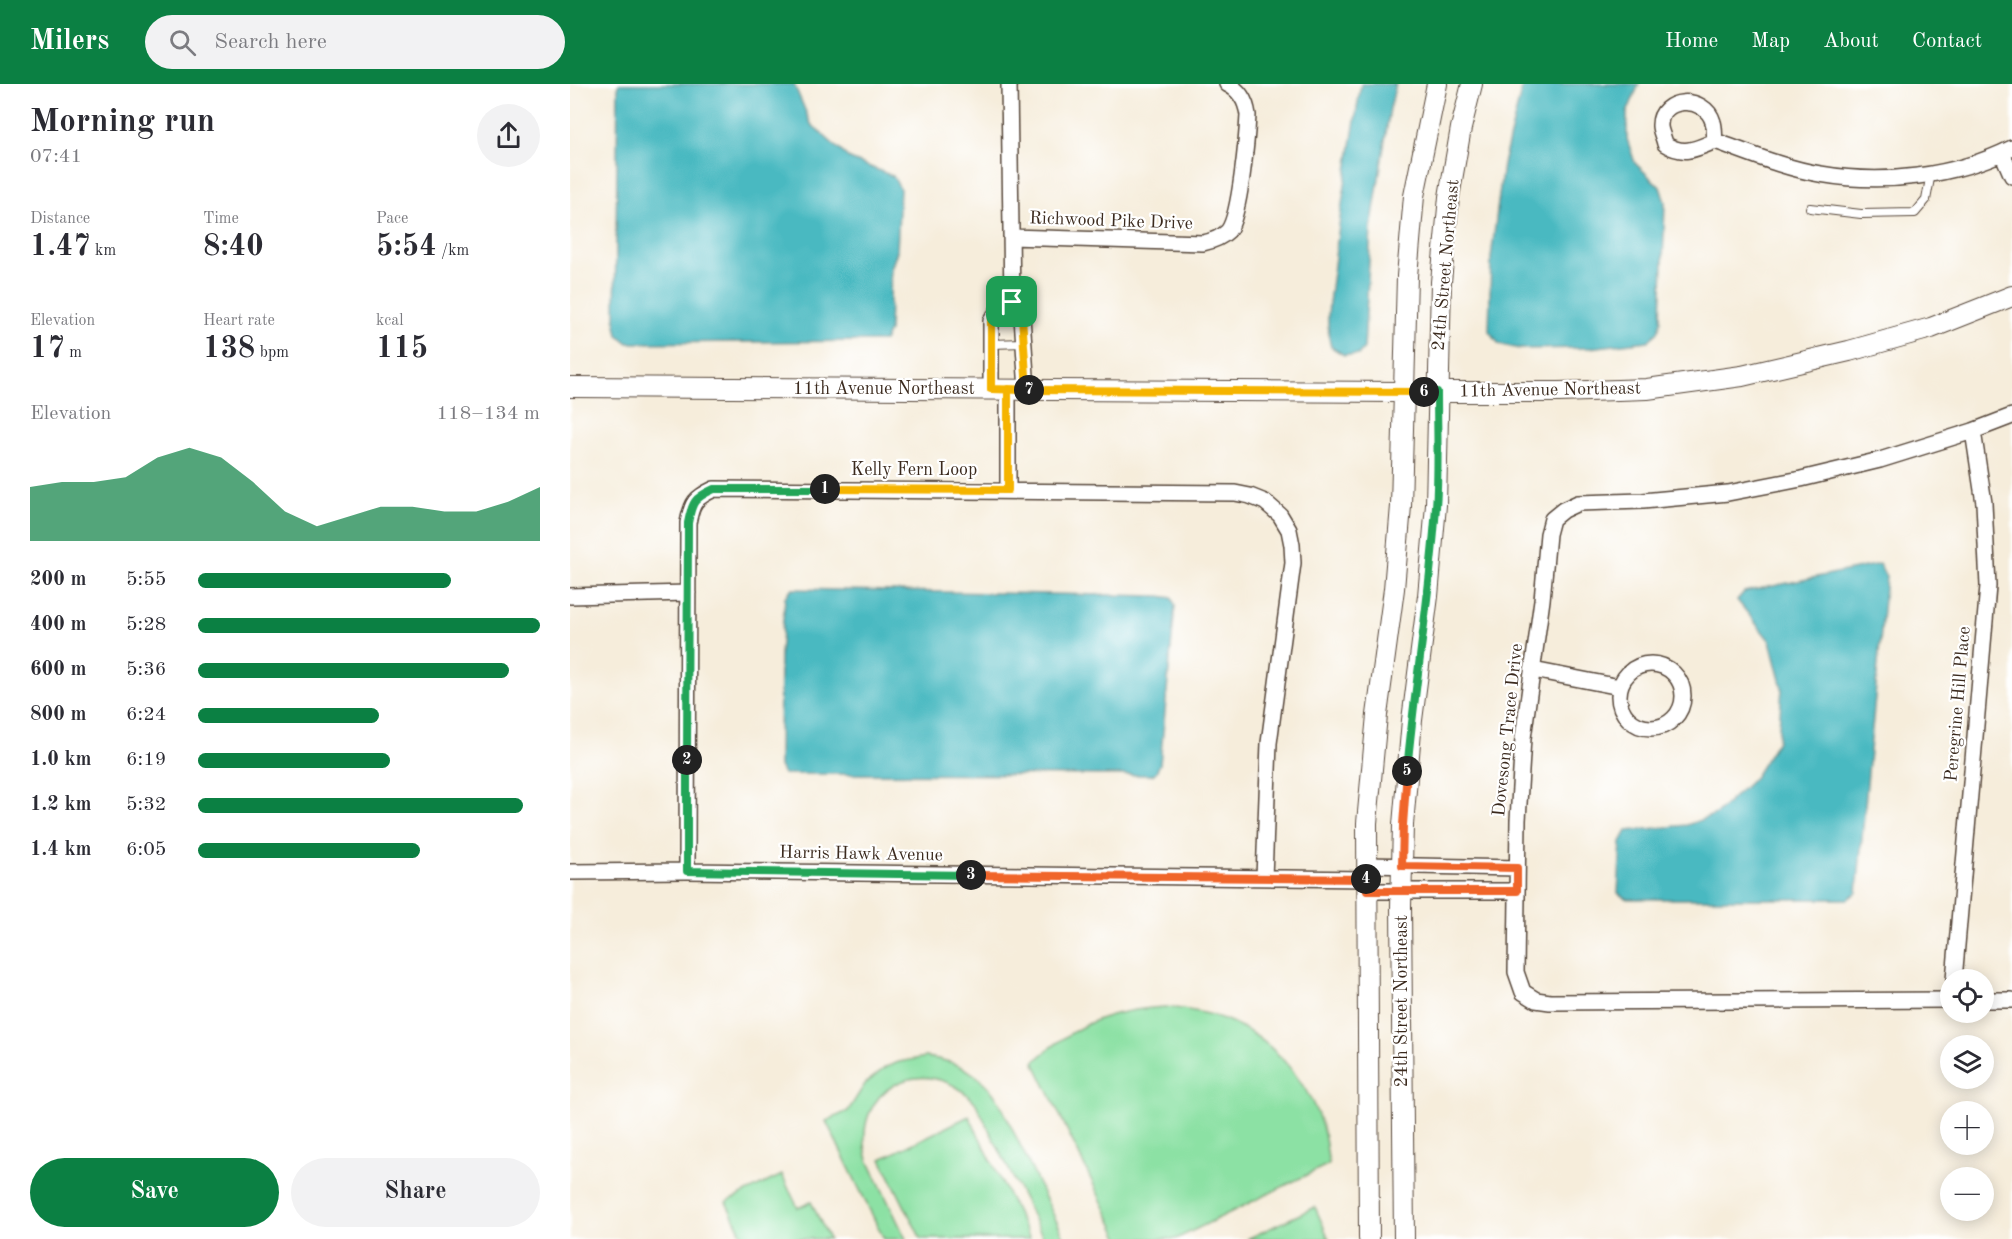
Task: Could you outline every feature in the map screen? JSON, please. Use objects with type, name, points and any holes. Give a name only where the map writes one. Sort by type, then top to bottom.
[{"type":"street","points":[[1008,490],[1008,390],[1024,343],[1022,317],[1012,302],[1009,84]]},
{"type":"street","name":"Richwood Pike Drive","points":[[1011,237],[1203,243],[1222,236],[1228,230],[1235,214],[1248,115],[1247,106],[1238,91],[1227,84]]},
{"type":"street","name":"24th Street Northeast","points":[[1368,1239],[1367,823],[1376,726],[1394,589],[1401,506],[1407,276],[1414,196],[1437,84]]},
{"type":"street","name":"24th Street Northeast","points":[[1404,1239],[1403,825],[1412,720],[1428,596],[1436,505],[1441,282],[1449,197],[1461,128],[1472,84]]},
{"type":"street","points":[[1715,141],[1777,163],[1818,174],[1862,179],[1931,173],[1971,164],[2007,151],[2012,176]]},
{"type":"street","name":"11th Avenue Northeast","points":[[570,387],[1404,392],[1559,392],[1647,389],[1742,376],[1849,351],[1931,328],[2012,296]]},
{"type":"street","points":[[1008,390],[991,344],[991,321],[998,312],[1012,302]]},
{"type":"street","name":"Dovesong Trace Drive","points":[[1940,1000],[1550,1002],[1536,1000],[1523,993],[1516,972],[1517,868],[1523,738],[1548,534],[1552,519],[1563,510],[1578,503],[1643,501],[1749,489],[1880,460],[1973,431],[2012,416]]},
{"type":"street","name":"Peregrine Hill Place","points":[[1955,969],[1988,586],[1984,503],[1973,431]]},
{"type":"street","name":"Kelly Fern Loop","points":[[687,871],[688,523],[692,504],[701,495],[714,489],[1008,490],[1235,493],[1265,502],[1280,515],[1289,530],[1293,563],[1269,743],[1264,878]]},
{"type":"street","points":[[570,596],[688,593]]},
{"type":"street","points":[[1642,665],[1663,666],[1679,680],[1683,690],[1680,711],[1665,725],[1655,728],[1644,727],[1635,723],[1621,707],[1620,687],[1625,677],[1642,665]]},
{"type":"street","points":[[1533,670],[1620,687]]},
{"type":"street","points":[[1367,878],[1402,866],[1517,868]]},
{"type":"street","name":"Harris Hawk Avenue","points":[[570,872],[687,871],[1367,878]]},
{"type":"street","points":[[1367,878],[1402,890],[1517,891]]},
{"type":"street","points":[[1994,1000],[2012,1000]]},
{"type":"lane","points":[[1810,208],[1861,214],[1915,213],[1926,200],[1931,173]]},
{"type":"lane","points":[[991,344],[1024,343]]},
{"type":"green space","points":[[1166,1007],[1210,1014],[1224,1019],[1242,1027],[1273,1050],[1299,1080],[1318,1115],[1324,1133],[1329,1164],[1176,1239],[1120,1239],[1034,1062],[1065,1037],[1094,1021],[1127,1011]]},
{"type":"green space","points":[[926,1057],[949,1062],[968,1070],[985,1083],[999,1101],[1065,1239],[1044,1239],[975,1102],[955,1086],[934,1079],[914,1078],[895,1084],[880,1096],[869,1114],[865,1135],[868,1160],[906,1239],[884,1239],[826,1121],[848,1111],[865,1084],[886,1067]]},
{"type":"green space","points":[[969,1116],[1030,1239],[921,1239],[881,1159]]},
{"type":"green space","points":[[782,1175],[798,1208],[811,1202],[829,1239],[744,1239],[726,1202]]},
{"type":"green space","points":[[1315,1207],[1329,1239],[1247,1239]]},
{"type":"water","points":[[618,84],[794,84],[811,124],[850,159],[893,176],[900,189],[897,251],[891,269],[889,331],[884,341],[628,343],[618,335],[615,319]]},
{"type":"water","points":[[1361,84],[1396,84],[1390,108],[1371,229],[1364,348],[1358,355],[1344,355],[1331,347],[1328,316]]},
{"type":"water","points":[[1523,84],[1639,84],[1627,113],[1627,139],[1635,163],[1660,187],[1665,202],[1661,320],[1658,332],[1648,341],[1589,348],[1519,349],[1499,344],[1489,331],[1491,258],[1503,164]]},
{"type":"water","points":[[1879,564],[1886,577],[1857,892],[1848,899],[1628,899],[1618,893],[1621,842],[1627,831],[1687,825],[1716,814],[1754,778],[1778,740],[1782,688],[1770,641],[1737,600],[1744,592]]},
{"type":"water","points":[[791,589],[1172,598],[1175,606],[1160,764],[1152,775],[783,774],[779,766],[780,654],[785,598]]},
{"type":"route","points":[[1012,302],[998,312],[991,321],[991,389],[1008,389],[1027,390],[1437,392],[1436,505],[1428,596],[1412,720],[1403,825],[1402,866],[1517,868],[1517,891],[1367,891],[1367,879],[687,871],[688,523],[692,504],[701,495],[714,489],[733,488],[1008,490],[1008,389],[1027,390],[1022,317],[1012,302]]}]
